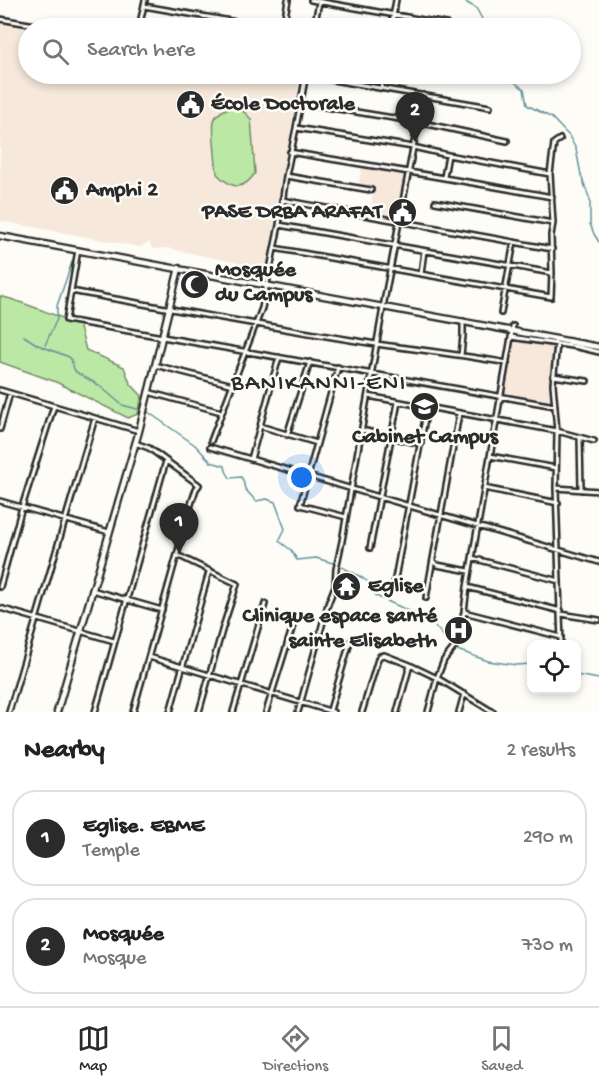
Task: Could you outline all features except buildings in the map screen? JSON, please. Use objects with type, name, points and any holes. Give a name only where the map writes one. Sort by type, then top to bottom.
[{"type":"street","points":[[142,18],[145,0]]},
{"type":"street","points":[[285,18],[288,0]]},
{"type":"street","points":[[311,0],[411,18]]},
{"type":"street","points":[[393,18],[396,0]]},
{"type":"street","points":[[316,18],[319,1]]},
{"type":"street","points":[[144,6],[213,18]]},
{"type":"street","points":[[0,19],[18,22]]},
{"type":"street","points":[[211,441],[262,308],[304,84]]},
{"type":"street","points":[[360,84],[490,107]]},
{"type":"street","points":[[381,88],[382,84]]},
{"type":"street","points":[[298,712],[334,586],[423,95]]},
{"type":"street","points":[[301,103],[418,122],[507,141]]},
{"type":"street","points":[[296,128],[413,147],[550,174]]},
{"type":"street","points":[[274,248],[550,297],[553,223],[550,174],[554,143],[560,139]]},
{"type":"street","points":[[290,152],[552,197]]},
{"type":"street","points":[[444,177],[448,155]]},
{"type":"street","points":[[286,176],[372,190]]},
{"type":"street","points":[[282,200],[552,249]]},
{"type":"street","points":[[435,202],[553,223]]},
{"type":"street","points":[[279,225],[552,273]]},
{"type":"street","points":[[0,236],[463,321],[513,328],[599,347]]},
{"type":"street","points":[[501,313],[514,242]]},
{"type":"street","points":[[78,250],[66,320],[555,406]]},
{"type":"street","points":[[421,274],[424,251]]},
{"type":"street","points":[[57,712],[135,443],[179,268]]},
{"type":"street","points":[[71,291],[377,344],[507,363]]},
{"type":"street","points":[[461,355],[463,321]]},
{"type":"street","points":[[428,712],[437,678],[446,656],[457,644],[513,328]]},
{"type":"street","points":[[511,337],[599,352]]},
{"type":"street","points":[[464,612],[561,637],[556,488],[557,431],[553,376],[557,345]]},
{"type":"street","points":[[250,459],[279,357]]},
{"type":"street","points":[[288,435],[310,362]]},
{"type":"street","points":[[155,365],[233,385]]},
{"type":"street","points":[[338,367],[300,505],[346,517]]},
{"type":"street","points":[[553,376],[587,381]]},
{"type":"street","points":[[0,390],[138,431]]},
{"type":"street","points":[[148,392],[222,412]]},
{"type":"street","points":[[0,429],[10,393]]},
{"type":"street","points":[[368,396],[557,431],[594,441]]},
{"type":"street","points":[[370,548],[398,402]]},
{"type":"street","points":[[0,587],[54,406]]},
{"type":"street","points":[[394,584],[427,408]]},
{"type":"street","points":[[426,598],[459,414]]},
{"type":"street","points":[[9,712],[95,418]]},
{"type":"street","points":[[260,426],[317,444]]},
{"type":"street","points":[[362,430],[421,444]]},
{"type":"street","points":[[580,438],[581,490]]},
{"type":"street","points":[[133,712],[192,501],[199,485],[149,448],[135,443]]},
{"type":"street","points":[[210,447],[599,562]]},
{"type":"street","points":[[490,456],[556,468]]},
{"type":"street","points":[[95,712],[166,461]]},
{"type":"street","points":[[484,488],[558,503]]},
{"type":"street","points":[[556,488],[599,491]]},
{"type":"street","points":[[0,501],[109,532]]},
{"type":"street","points":[[177,555],[237,584],[199,712]]},
{"type":"street","points":[[472,558],[559,581]]},
{"type":"street","points":[[433,561],[437,565],[469,571]]},
{"type":"street","points":[[170,712],[210,571]]},
{"type":"street","points":[[466,587],[599,620]]},
{"type":"street","points":[[92,590],[162,610]]},
{"type":"street","points":[[233,712],[265,604]]},
{"type":"street","points":[[0,608],[114,641]]},
{"type":"street","points":[[266,712],[296,616]]},
{"type":"street","points":[[149,657],[331,712],[350,642]]},
{"type":"street","points":[[362,712],[380,656],[384,655],[437,678],[491,712]]},
{"type":"street","points":[[397,712],[410,665]]},
{"type":"street","points":[[459,712],[464,694]]},
{"type":"shaded area","points":[[0,23],[18,26],[18,84],[299,84],[266,269],[167,248],[153,249],[149,242],[140,247],[0,221]]},
{"type":"shaded area","points":[[362,167],[405,174],[398,218],[370,213],[374,189],[358,186]]},
{"type":"shaded area","points":[[512,338],[555,346],[551,375],[554,405],[503,396]]},
{"type":"green space","points":[[232,107],[243,111],[251,119],[255,173],[246,183],[237,186],[217,174],[214,139],[215,118]]},
{"type":"green space","points":[[0,296],[79,324],[86,350],[124,367],[130,383],[142,396],[138,414],[128,418],[56,382],[0,362]]},
{"type":"waterway","points":[[462,0],[476,8],[482,18]]},
{"type":"waterway","points":[[517,84],[524,89],[527,105],[552,118],[569,136],[576,149],[581,175],[590,200],[590,224],[599,242]]},
{"type":"waterway","points":[[45,345],[57,319],[57,306],[72,262]]},
{"type":"waterway","points":[[24,336],[38,345],[69,357],[76,372],[100,386],[122,405],[141,410]]},
{"type":"waterway","points":[[148,412],[195,445],[211,462],[225,466],[230,478],[241,477],[245,489],[256,501],[267,499],[275,502],[285,529],[279,541],[291,550],[297,560],[316,558],[336,564],[361,577],[371,584],[376,596],[429,620],[457,650],[488,661],[527,664]]},
{"type":"waterway","points":[[581,676],[599,679]]},
{"type":"place","name":"École Doctorale","points":[[190,105]]},
{"type":"place","name":"Mosquée","points":[[415,142]]},
{"type":"place","name":"Amphi 2","points":[[65,191]]},
{"type":"place","name":"PASE DRBA ARAFAT","points":[[403,213]]},
{"type":"place","name":"Mosquée du Campus","points":[[194,284]]},
{"type":"place","name":"Cabinet Campus","points":[[425,406]]},
{"type":"place","name":"Eglise. EBME","points":[[179,553]]},
{"type":"place","name":"Eglise","points":[[347,587]]},
{"type":"place","name":"Clinique espace santé sainte Elisabeth","points":[[458,630]]},
{"type":"district","name":"BANIKANNI-ENI","points":[[319,384]]}]
